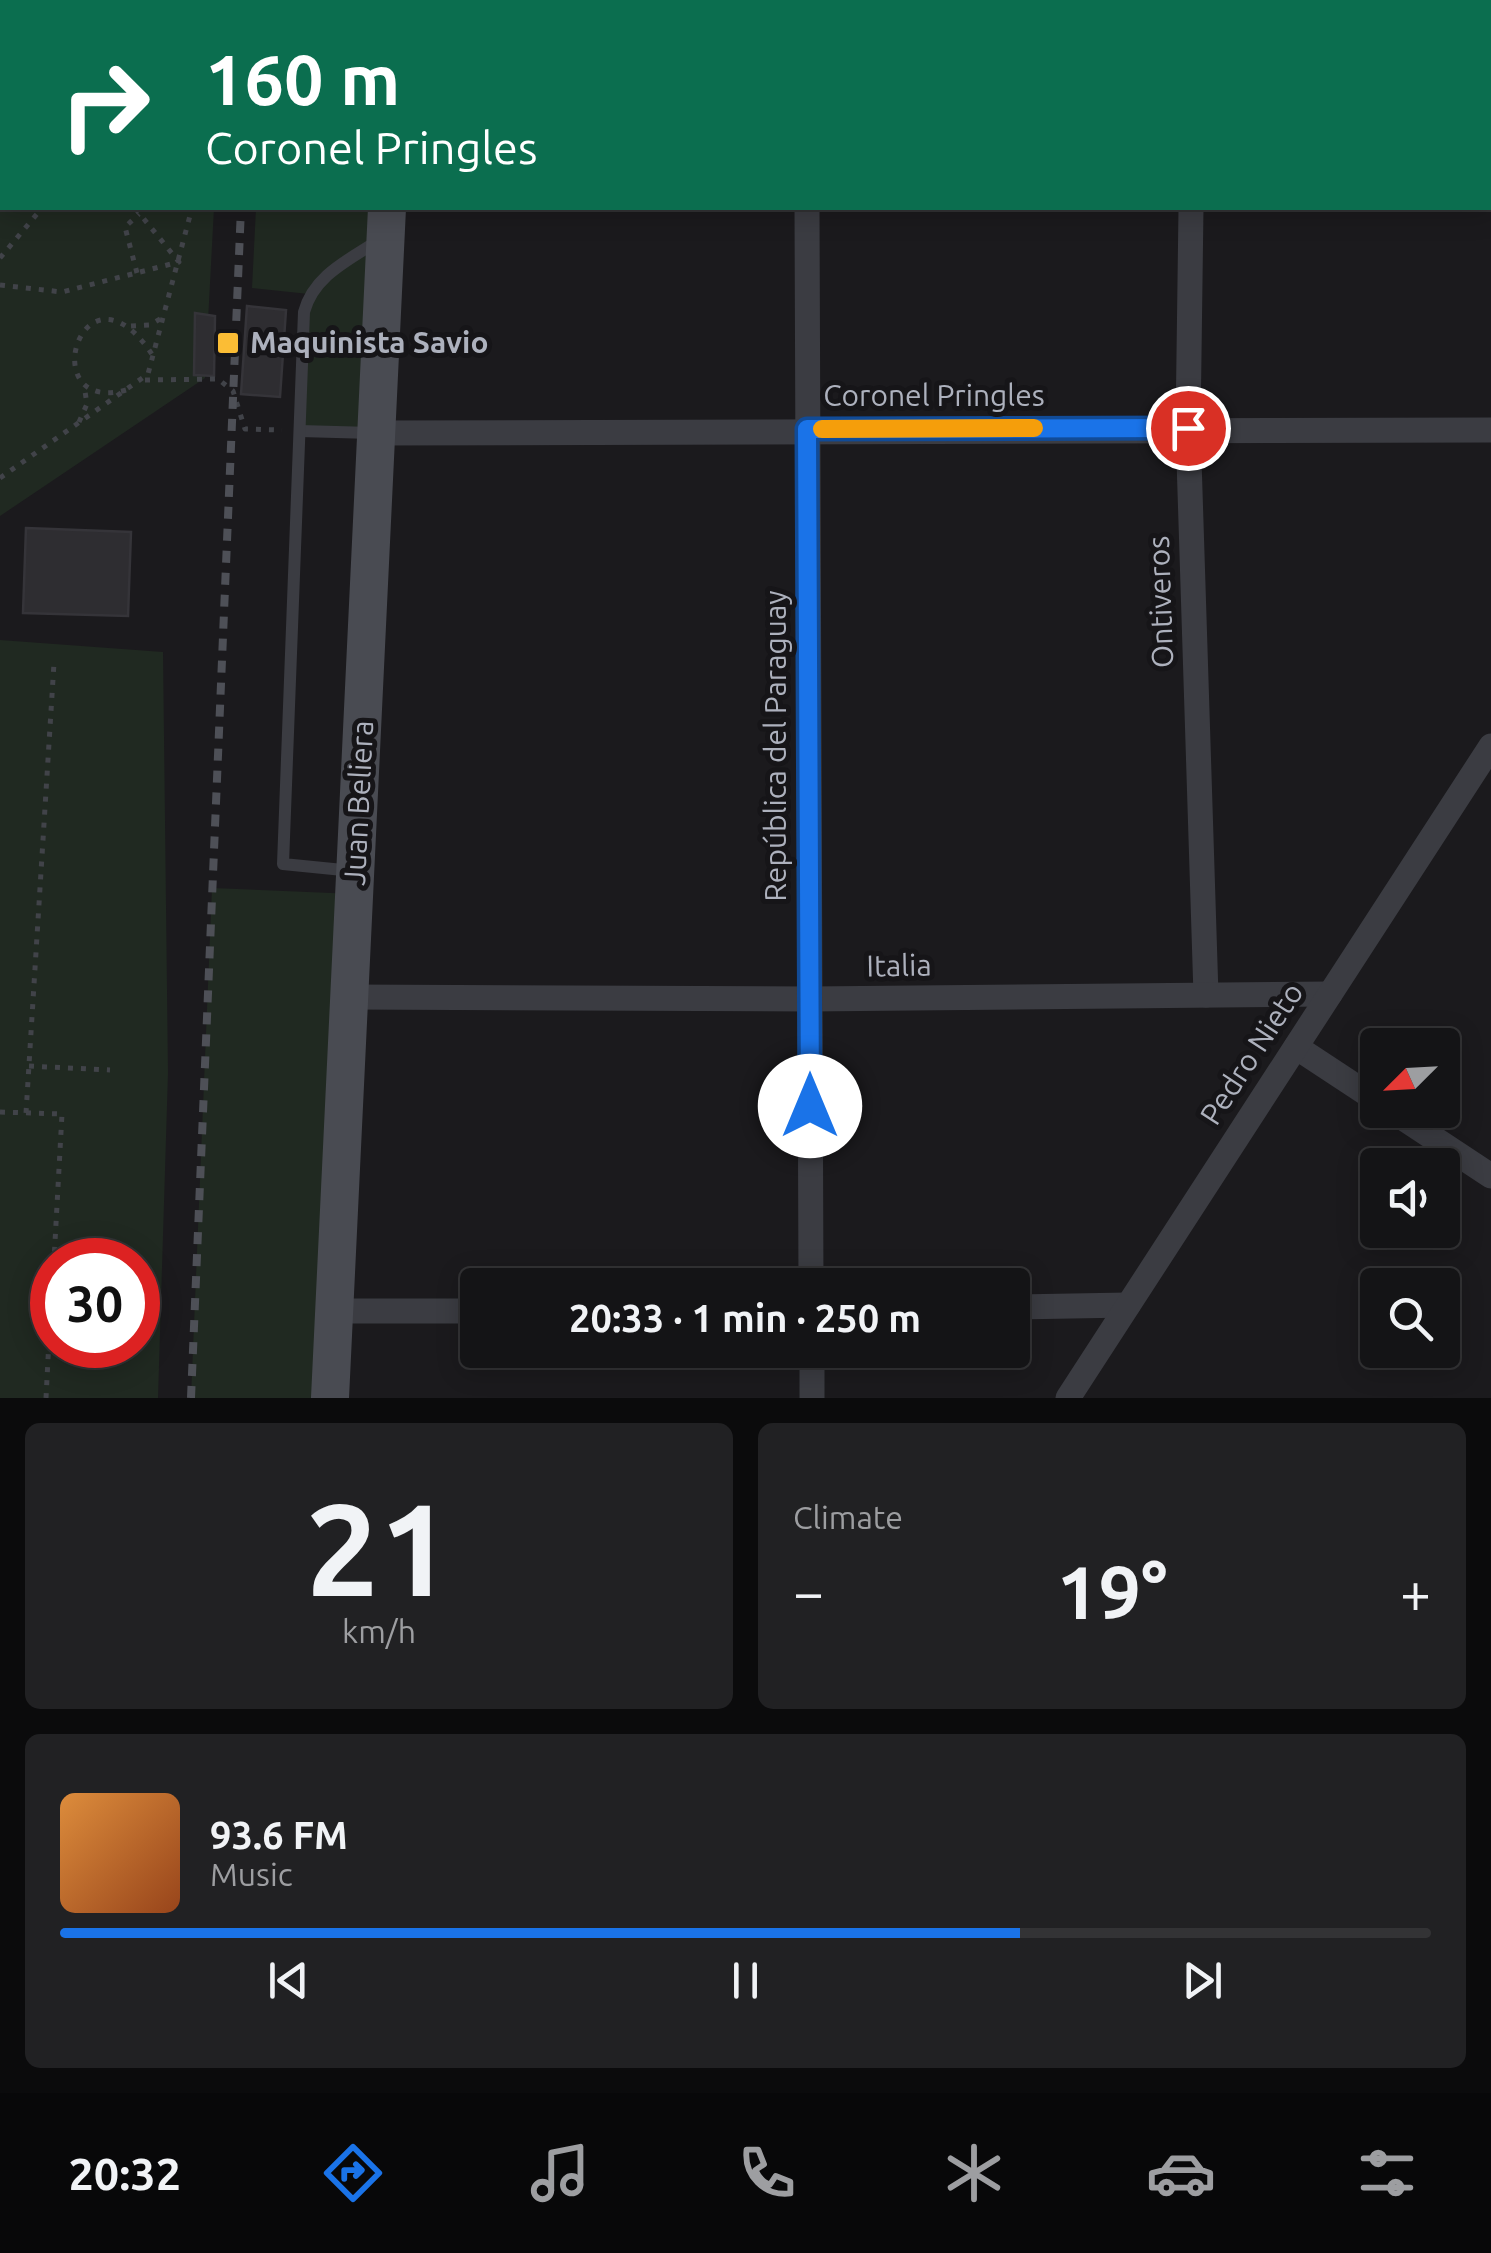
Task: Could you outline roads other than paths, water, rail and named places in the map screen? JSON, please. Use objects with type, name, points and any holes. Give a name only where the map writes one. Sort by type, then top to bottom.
[{"type":"street","name":"República del Paraguay","points":[[807,210],[812,1268]]},
{"type":"street","name":"Ontiveros","points":[[1191,210],[1188,428],[1206,994]]},
{"type":"street","name":"Juan Beliera","points":[[330,1398],[386,222]]},
{"type":"street","name":"Coronel Pringles","points":[[376,433],[1491,430]]},
{"type":"street","name":"Pedro Nieto","points":[[1068,1398],[1491,746]]},
{"type":"street","name":"Italia","points":[[350,998],[810,1000],[1330,994]]},
{"type":"street","points":[[1296,1047],[1360,1089]]},
{"type":"street","points":[[1418,1128],[1491,1176]]},
{"type":"street","points":[[1030,1306],[1128,1305]]},
{"type":"street","points":[[334,1312],[460,1311]]},
{"type":"street","points":[[812,1368],[812,1398]]},
{"type":"lane","points":[[356,872],[284,864],[304,312],[310,293],[386,222]]},
{"type":"lane","points":[[300,430],[376,433]]},
{"type":"railway","points":[[191,1398],[241,210]]},
{"type":"place","name":"Maquinista Savio","points":[[228,343]]}]
